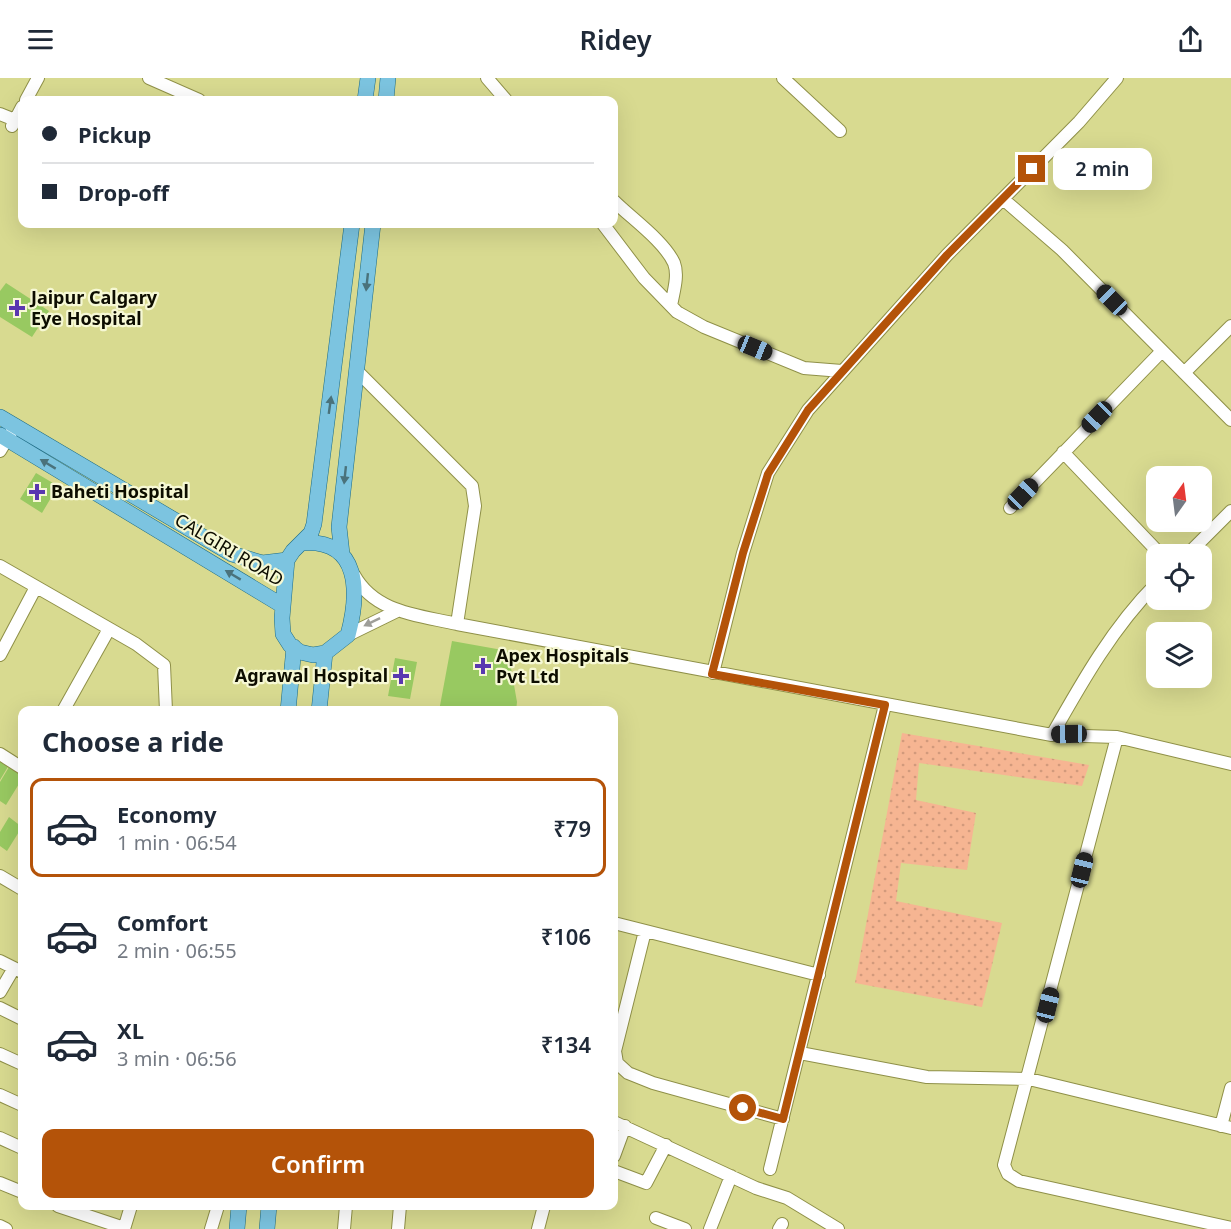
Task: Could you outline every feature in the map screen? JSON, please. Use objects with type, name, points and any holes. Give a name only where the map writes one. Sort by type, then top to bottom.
[{"type":"main road","points":[[365,96],[366,78]]},
{"type":"main road","points":[[386,96],[388,78]]},
{"type":"main road","points":[[351,228],[314,524],[310,533],[287,560],[283,634],[294,647],[313,655],[325,653],[348,635],[353,604],[353,574],[342,554],[339,527],[373,228]]},
{"type":"main road","name":"CALGIRI ROAD","points":[[0,417],[6,438],[283,606]]},
{"type":"main road","name":"CALGIRI ROAD","points":[[6,438],[232,554],[262,563],[287,560]]},
{"type":"main road","points":[[302,543],[328,544],[342,554]]},
{"type":"main road","points":[[288,706],[294,647]]},
{"type":"main road","points":[[320,706],[325,653]]},
{"type":"main road","points":[[237,1229],[239,1210]]},
{"type":"main road","points":[[267,1229],[269,1210]]},
{"type":"street","points":[[28,96],[38,78]]},
{"type":"street","points":[[149,78],[175,87],[192,96]]},
{"type":"street","points":[[487,78],[503,96]]},
{"type":"street","points":[[783,78],[840,131]]},
{"type":"street","points":[[712,674],[743,553],[768,474],[808,410],[947,255],[1079,122],[1117,78]]},
{"type":"street","points":[[0,114],[13,123],[18,114]]},
{"type":"street","points":[[1002,199],[1062,250],[1231,420]]},
{"type":"street","points":[[618,205],[656,240],[674,263],[676,279],[671,306]]},
{"type":"street","points":[[606,228],[644,278],[677,312],[705,327],[804,368],[842,371]]},
{"type":"street","points":[[1184,373],[1231,326]]},
{"type":"street","points":[[1010,508],[1162,351]]},
{"type":"street","points":[[357,371],[472,486],[475,506],[457,624]]},
{"type":"street","points":[[1063,452],[1151,544]]},
{"type":"street","points":[[1198,544],[1231,512]]},
{"type":"street","points":[[0,567],[136,644],[164,665],[166,706]]},
{"type":"street","points":[[353,574],[362,590],[379,604],[398,611],[457,624],[712,674],[1052,735],[1117,736],[1231,764]]},
{"type":"street","points":[[0,655],[36,587]]},
{"type":"street","points":[[1052,735],[1079,686],[1118,628],[1146,596]]},
{"type":"street","points":[[348,635],[398,611]]},
{"type":"street","points":[[66,706],[109,628]]},
{"type":"street","points":[[770,1169],[885,705]]},
{"type":"street","points":[[1117,736],[1029,1079],[1004,1165],[1008,1174],[1019,1181],[1231,1228]]},
{"type":"street","points":[[0,754],[18,765]]},
{"type":"street","points":[[0,876],[18,887]]},
{"type":"street","points":[[618,924],[819,975]]},
{"type":"street","points":[[618,1036],[645,931]]},
{"type":"street","points":[[0,961],[18,970],[0,992]]},
{"type":"street","points":[[0,1008],[18,1017]]},
{"type":"street","points":[[800,1053],[927,1077],[1029,1079],[1226,1127],[1231,1088]]},
{"type":"street","points":[[0,1054],[18,1062]]},
{"type":"street","points":[[618,1064],[628,1073],[653,1083],[783,1119]]},
{"type":"street","points":[[0,1095],[18,1103]]},
{"type":"street","points":[[619,1124],[756,1188],[787,1198],[838,1229]]},
{"type":"street","points":[[0,1138],[18,1146]]},
{"type":"street","points":[[618,1172],[646,1183],[666,1145]]},
{"type":"street","points":[[710,1229],[731,1176]]},
{"type":"street","points":[[0,1183],[18,1190]]},
{"type":"street","points":[[70,1210],[124,1228],[130,1210]]},
{"type":"street","points":[[211,1229],[217,1210]]},
{"type":"street","points":[[344,1229],[346,1210]]},
{"type":"street","points":[[398,1229],[400,1210]]},
{"type":"street","points":[[538,1229],[543,1210]]},
{"type":"street","points":[[656,1218],[685,1229]]},
{"type":"street","points":[[0,1227],[6,1229]]},
{"type":"shaded area","points":[[902,733],[1089,765],[1082,786],[919,763],[916,800],[976,813],[967,870],[901,863],[896,901],[1002,923],[982,1007],[855,983]]},
{"type":"building","points":[[6,283],[49,311],[32,337],[0,317],[0,291]]},
{"type":"building","points":[[36,473],[58,486],[42,513],[20,499]]},
{"type":"building","points":[[452,641],[508,651],[517,706],[440,706]]},
{"type":"building","points":[[395,658],[417,662],[410,699],[388,696]]},
{"type":"building","points":[[0,759],[9,765],[0,780]]},
{"type":"building","points":[[9,767],[18,773],[18,786],[6,805],[0,801],[0,782]]},
{"type":"building","points":[[9,817],[18,824],[18,833],[7,851],[0,846],[0,832]]},
{"type":"place","name":"Jaipur Calgary Eye Hospital","points":[[17,308]]},
{"type":"place","name":"Baheti Hospital","points":[[37,492]]},
{"type":"place","name":"Apex Hospitals Pvt Ltd","points":[[483,666]]},
{"type":"place","name":"Agrawal Hospital","points":[[401,676]]},
{"type":"route","points":[[743,1108],[783,1119],[885,705],[712,674],[743,553],[768,474],[808,410],[871,337],[947,255],[1032,169]]}]
